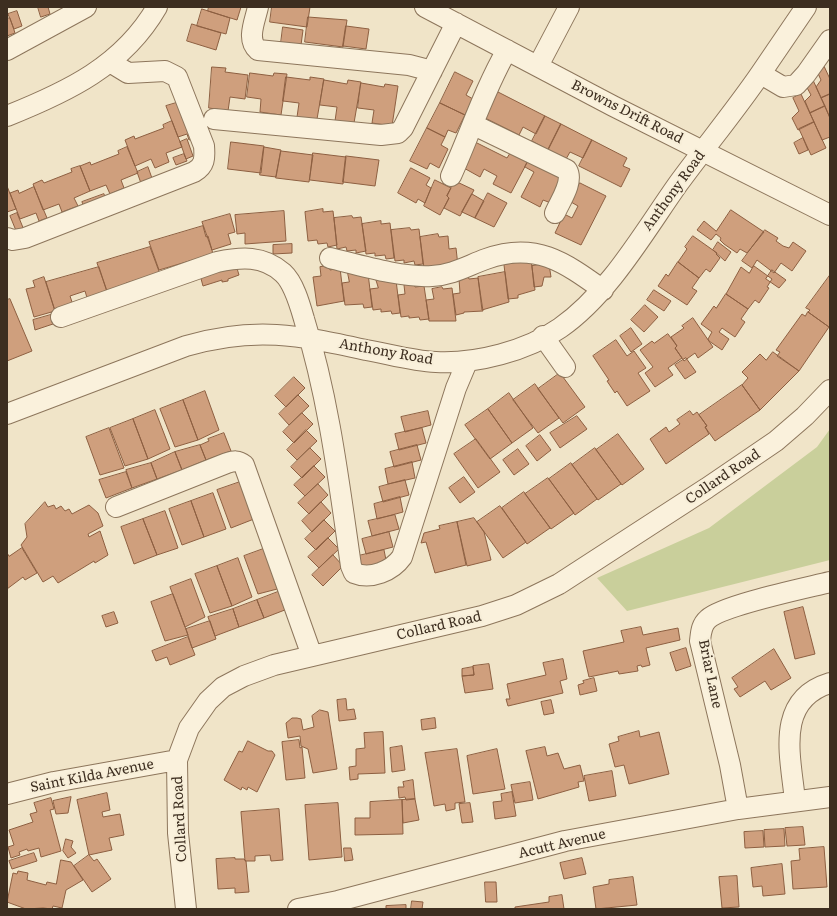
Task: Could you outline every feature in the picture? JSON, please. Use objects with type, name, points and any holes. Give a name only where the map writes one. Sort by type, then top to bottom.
[{"type":"street","points":[[7,50],[86,7]]},
{"type":"street","points":[[7,116],[53,98],[85,80],[110,62],[139,33],[157,7]]},
{"type":"street","points":[[258,7],[252,38],[254,47],[258,50],[409,64],[432,71]]},
{"type":"street","name":"Browns Drift Road","points":[[425,7],[830,215]]},
{"type":"street","points":[[538,66],[569,7]]},
{"type":"street","name":"Anthony Road","points":[[7,414],[186,346],[206,340],[262,333],[310,338],[411,359],[435,362],[467,362],[522,347],[560,328],[603,290],[703,150],[760,74],[806,7]]},
{"type":"street","points":[[214,119],[390,135],[398,133],[403,128],[456,23]]},
{"type":"street","points":[[760,74],[783,87],[796,85],[806,74],[830,40]]},
{"type":"street","points":[[451,176],[474,125],[492,77],[507,50]]},
{"type":"street","points":[[7,238],[13,240],[25,238],[194,172],[200,169],[203,164],[205,157],[204,146],[177,77],[165,71],[128,73],[110,62]]},
{"type":"street","points":[[474,125],[567,170],[570,178],[555,213]]},
{"type":"street","points":[[330,258],[405,274],[430,276],[448,274],[502,253],[517,251],[541,254],[571,268],[603,290]]},
{"type":"street","points":[[61,317],[217,262],[241,257],[254,258],[267,262],[283,273],[298,301],[310,338],[337,471],[351,566],[354,573],[359,576],[367,576],[391,569],[402,557],[456,388],[467,362]]},
{"type":"street","points":[[543,336],[566,367]]},
{"type":"street","name":"Collard Road","points":[[186,909],[178,833],[177,760],[189,728],[198,713],[223,687],[252,673],[274,665],[482,616],[516,605],[559,584],[707,488],[776,441],[830,390]]},
{"type":"street","points":[[116,507],[235,460],[244,465],[312,656]]},
{"type":"street","name":"Briar Lane","points":[[738,809],[729,757],[702,648],[702,628],[709,618],[729,608],[830,582]]},
{"type":"street","points":[[795,801],[789,735],[790,722],[796,709],[804,699],[814,691],[830,683]]},
{"type":"street","name":"Saint Kilda Avenue","points":[[7,794],[54,782],[177,760]]},
{"type":"street","name":"Acutt Avenue","points":[[298,909],[338,905],[565,841],[738,809],[830,797]]},
{"type":"green space","points":[[830,429],[830,560],[627,611],[597,578],[709,528],[817,447]]},
{"type":"building","points":[[38,7],[48,7],[50,14],[41,17]]},
{"type":"building","points":[[209,7],[241,7],[237,20],[208,11]]},
{"type":"building","points":[[272,7],[310,7],[307,27],[270,22]]},
{"type":"building","points":[[202,9],[230,18],[226,34],[197,26]]},
{"type":"building","points":[[17,11],[22,26],[14,29],[8,14]]},
{"type":"building","points":[[308,17],[347,20],[343,47],[305,42]]},
{"type":"building","points":[[10,18],[15,33],[7,36],[7,19]]},
{"type":"building","points":[[192,24],[221,33],[216,50],[187,41]]},
{"type":"building","points":[[346,26],[369,29],[366,49],[343,46]]},
{"type":"building","points":[[283,27],[303,30],[301,45],[281,43]]},
{"type":"building","points":[[823,64],[830,79],[830,94],[821,98],[816,87],[821,80],[815,67]]},
{"type":"building","points":[[212,67],[226,68],[225,72],[248,75],[245,99],[230,97],[228,111],[209,108]]},
{"type":"building","points":[[455,72],[473,81],[466,95],[473,99],[465,115],[440,103]]},
{"type":"building","points":[[250,73],[273,76],[274,73],[287,74],[281,115],[260,112],[261,99],[247,97]]},
{"type":"building","points":[[286,77],[310,80],[310,77],[324,79],[317,119],[297,117],[299,103],[283,101]]},
{"type":"building","points":[[812,78],[825,106],[810,113],[805,101],[811,95],[804,82]]},
{"type":"building","points":[[324,80],[347,84],[348,80],[361,82],[354,123],[335,121],[337,107],[320,105]]},
{"type":"building","points":[[361,83],[384,87],[385,84],[398,86],[392,126],[372,123],[374,110],[358,108]]},
{"type":"building","points":[[498,92],[545,116],[536,134],[523,127],[519,135],[485,118]]},
{"type":"building","points":[[801,94],[814,122],[798,130],[792,118],[799,111],[793,98]]},
{"type":"building","points":[[830,94],[830,118],[821,98]]},
{"type":"building","points":[[183,101],[197,137],[189,140],[187,134],[178,137],[166,106]]},
{"type":"building","points":[[440,103],[465,115],[456,133],[448,130],[445,137],[427,128]]},
{"type":"building","points":[[825,106],[830,118],[830,137],[822,140],[810,113]]},
{"type":"building","points":[[545,116],[561,124],[548,150],[532,141]]},
{"type":"building","points":[[172,121],[182,147],[166,153],[169,162],[155,168],[151,159],[135,166],[125,140],[134,136],[135,139],[164,128],[163,125]]},
{"type":"building","points":[[814,122],[826,148],[811,155],[799,129]]},
{"type":"building","points":[[561,124],[592,140],[583,158],[570,152],[566,159],[548,150]]},
{"type":"building","points":[[427,128],[445,137],[441,145],[448,149],[439,168],[430,163],[427,169],[410,161]]},
{"type":"building","points":[[803,138],[808,150],[799,154],[794,143]]},
{"type":"building","points":[[187,139],[193,156],[186,159],[180,142]]},
{"type":"building","points":[[592,140],[627,158],[623,166],[630,169],[621,187],[579,166]]},
{"type":"building","points":[[231,142],[264,146],[261,173],[228,169]]},
{"type":"building","points":[[475,142],[507,158],[512,150],[529,159],[511,193],[493,184],[497,176],[484,169],[480,177],[462,167]]},
{"type":"building","points":[[127,147],[138,173],[121,180],[124,188],[110,194],[106,185],[90,191],[80,166],[90,162],[91,165],[119,154],[118,151]]},
{"type":"building","points":[[264,147],[281,150],[276,177],[260,175]]},
{"type":"building","points":[[281,151],[313,155],[309,182],[276,178]]},
{"type":"building","points":[[313,153],[346,157],[343,184],[310,180]]},
{"type":"building","points":[[184,154],[187,161],[176,165],[173,158]]},
{"type":"building","points":[[346,156],[379,160],[375,186],[343,182]]},
{"type":"building","points":[[529,159],[562,175],[551,203],[543,200],[540,207],[521,197],[534,172],[525,167]]},
{"type":"building","points":[[80,166],[90,191],[74,198],[78,206],[62,212],[59,204],[43,210],[33,184],[42,180],[44,183],[72,172],[71,169]]},
{"type":"building","points":[[148,167],[153,181],[142,186],[137,172]]},
{"type":"building","points":[[411,168],[430,178],[426,185],[431,188],[425,203],[418,199],[416,203],[398,193]]},
{"type":"building","points":[[435,180],[451,188],[447,196],[449,198],[440,215],[424,206]]},
{"type":"building","points":[[455,181],[474,190],[460,216],[444,208],[449,198],[447,196]]},
{"type":"building","points":[[580,183],[606,196],[581,245],[555,233],[564,214],[572,218],[578,206],[571,202]]},
{"type":"building","points":[[7,186],[16,209],[7,212]]},
{"type":"building","points":[[34,187],[47,218],[39,221],[36,213],[20,219],[10,193],[18,190],[19,193]]},
{"type":"building","points":[[488,193],[507,203],[494,227],[475,218]]},
{"type":"building","points":[[104,194],[106,201],[85,209],[82,202]]},
{"type":"building","points":[[472,194],[484,201],[475,218],[462,212]]},
{"type":"building","points":[[323,209],[323,212],[333,211],[337,245],[328,247],[327,243],[318,244],[317,240],[308,241],[305,212]]},
{"type":"building","points":[[731,210],[764,232],[747,253],[740,249],[737,253],[724,244],[720,240],[721,238],[716,234],[711,240],[697,230],[704,221],[716,231]]},
{"type":"building","points":[[284,211],[286,241],[245,244],[245,233],[237,234],[235,215]]},
{"type":"building","points":[[17,213],[24,230],[17,233],[10,216]]},
{"type":"building","points":[[230,214],[235,232],[228,234],[231,244],[212,250],[202,222]]},
{"type":"building","points":[[352,216],[353,218],[361,217],[366,251],[356,253],[356,250],[347,251],[346,247],[337,249],[334,218]]},
{"type":"building","points":[[381,221],[381,224],[390,223],[394,258],[386,259],[385,255],[375,256],[375,253],[366,254],[362,224]]},
{"type":"building","points":[[203,226],[206,237],[208,236],[213,254],[159,270],[149,242]]},
{"type":"building","points":[[410,228],[411,230],[419,229],[423,264],[415,265],[414,261],[404,263],[404,260],[395,261],[391,230]]},
{"type":"building","points":[[765,230],[778,238],[776,241],[783,246],[789,248],[793,242],[806,251],[792,271],[781,263],[774,273],[757,260],[752,268],[742,261]]},
{"type":"building","points":[[438,234],[439,237],[448,236],[449,249],[456,248],[458,266],[424,268],[420,237]]},
{"type":"building","points":[[693,236],[717,253],[716,254],[720,258],[710,272],[706,269],[699,278],[678,262],[687,249],[685,247]]},
{"type":"building","points":[[718,242],[731,252],[725,261],[713,250]]},
{"type":"building","points":[[292,244],[292,253],[273,254],[273,245]]},
{"type":"building","points":[[150,247],[160,274],[126,283],[126,285],[107,291],[97,263]]},
{"type":"building","points":[[531,260],[535,290],[518,295],[518,298],[508,299],[504,265]]},
{"type":"building","points":[[678,262],[699,278],[692,288],[697,291],[687,305],[658,286],[666,274],[668,276]]},
{"type":"building","points":[[549,264],[551,277],[544,277],[542,286],[534,287],[532,266]]},
{"type":"building","points":[[236,265],[239,275],[228,279],[228,281],[222,282],[222,280],[203,286],[200,275]]},
{"type":"building","points":[[330,266],[330,270],[340,268],[344,301],[317,306],[313,277],[321,276],[320,267]]},
{"type":"building","points":[[754,266],[772,279],[767,287],[769,288],[759,303],[755,300],[748,309],[726,294],[741,267],[749,273]]},
{"type":"building","points":[[99,267],[108,295],[88,301],[85,291],[70,296],[73,305],[55,311],[46,282]]},
{"type":"building","points":[[772,270],[786,280],[779,288],[766,279]]},
{"type":"building","points":[[505,272],[509,302],[482,310],[478,277]]},
{"type":"building","points":[[348,273],[368,273],[372,307],[364,308],[363,304],[345,305],[342,283],[349,282]]},
{"type":"building","points":[[830,275],[829,327],[808,312],[810,310],[806,308]]},
{"type":"building","points":[[44,277],[55,311],[34,317],[26,289],[35,287],[33,281]]},
{"type":"building","points":[[468,277],[469,279],[478,278],[483,311],[464,312],[456,315],[453,294],[460,293],[459,279]]},
{"type":"building","points":[[376,279],[396,280],[400,313],[392,314],[391,311],[381,312],[381,309],[373,310],[370,289],[378,288]]},
{"type":"building","points":[[414,284],[415,287],[424,286],[429,319],[420,320],[419,317],[401,317],[398,295],[405,294],[404,285]]},
{"type":"building","points":[[442,287],[443,289],[452,288],[456,321],[429,321],[426,300],[434,299],[432,289]]},
{"type":"building","points":[[654,290],[671,301],[664,311],[647,300]]},
{"type":"building","points":[[726,294],[748,309],[741,319],[745,322],[735,337],[722,328],[719,332],[729,339],[722,350],[709,341],[708,339],[712,332],[701,324],[714,306],[716,308]]},
{"type":"building","points":[[10,299],[32,351],[7,361],[7,300]]},
{"type":"building","points":[[645,305],[658,317],[644,332],[631,320]]},
{"type":"building","points":[[808,312],[829,327],[799,371],[777,356],[780,352],[776,350],[802,314],[805,316]]},
{"type":"building","points":[[54,314],[56,323],[35,330],[33,320]]},
{"type":"building","points":[[693,318],[713,347],[698,358],[695,353],[684,361],[675,348],[677,346],[671,337],[684,328],[682,326]]},
{"type":"building","points":[[631,328],[642,344],[631,352],[620,336]]},
{"type":"building","points":[[668,334],[677,346],[675,348],[682,358],[668,368],[673,375],[655,387],[645,373],[653,367],[640,350],[652,341],[654,343]]},
{"type":"building","points":[[616,340],[627,356],[634,351],[646,368],[638,373],[650,391],[627,406],[617,391],[615,393],[607,381],[609,380],[593,356]]},
{"type":"building","points":[[773,352],[799,371],[760,410],[742,385],[748,378],[742,372],[760,354],[766,360]]},
{"type":"building","points":[[686,358],[696,372],[685,379],[675,365]]},
{"type":"building","points":[[560,373],[585,407],[563,423],[538,389]]},
{"type":"building","points":[[294,377],[305,388],[286,407],[275,396]]},
{"type":"building","points":[[535,384],[559,418],[538,433],[513,400]]},
{"type":"building","points":[[742,385],[760,410],[715,441],[699,415]]},
{"type":"building","points":[[205,391],[219,430],[198,440],[183,400]]},
{"type":"building","points":[[509,393],[533,428],[512,443],[488,409]]},
{"type":"building","points":[[298,395],[309,406],[289,425],[279,414]]},
{"type":"building","points":[[183,400],[198,440],[175,447],[160,409]]},
{"type":"building","points":[[488,409],[512,443],[490,459],[465,425]]},
{"type":"building","points":[[155,410],[170,449],[148,459],[133,419]]},
{"type":"building","points":[[428,411],[431,425],[405,432],[401,417]]},
{"type":"building","points":[[690,411],[693,415],[697,412],[707,426],[705,427],[709,434],[666,464],[650,439],[666,427],[669,432],[680,424],[677,420]]},
{"type":"building","points":[[302,413],[313,424],[294,443],[283,432]]},
{"type":"building","points":[[577,416],[587,429],[560,448],[550,433]]},
{"type":"building","points":[[133,419],[148,459],[125,466],[110,428]]},
{"type":"building","points":[[109,428],[124,468],[100,475],[86,437]]},
{"type":"building","points":[[422,428],[426,443],[399,450],[395,434]]},
{"type":"building","points":[[306,430],[317,441],[297,460],[287,450]]},
{"type":"building","points":[[224,433],[231,451],[206,460],[200,445],[209,441],[208,439]]},
{"type":"building","points":[[618,434],[644,469],[622,485],[596,450]]},
{"type":"building","points":[[540,435],[551,450],[537,461],[526,446]]},
{"type":"building","points":[[476,439],[500,472],[478,488],[454,454]]},
{"type":"building","points":[[200,445],[206,460],[182,470],[175,452]]},
{"type":"building","points":[[417,445],[421,460],[394,467],[390,452]]},
{"type":"building","points":[[310,448],[321,459],[302,478],[291,467]]},
{"type":"building","points":[[595,448],[621,484],[598,500],[572,465]]},
{"type":"building","points":[[518,449],[529,464],[514,475],[503,460]]},
{"type":"building","points":[[175,452],[182,470],[157,479],[151,463]]},
{"type":"building","points":[[412,462],[415,478],[388,484],[385,469]]},
{"type":"building","points":[[151,463],[157,479],[132,488],[126,470]]},
{"type":"building","points":[[571,463],[597,499],[575,515],[549,479]]},
{"type":"building","points":[[314,466],[325,477],[305,496],[294,485]]},
{"type":"building","points":[[126,472],[132,488],[106,498],[99,480]]},
{"type":"building","points":[[464,477],[475,492],[460,503],[449,488]]},
{"type":"building","points":[[548,478],[574,513],[551,529],[525,494]]},
{"type":"building","points":[[405,480],[409,495],[383,502],[379,487]]},
{"type":"building","points":[[240,482],[254,519],[231,528],[217,490]]},
{"type":"building","points":[[318,484],[328,495],[309,514],[298,503]]},
{"type":"building","points":[[524,492],[550,528],[527,544],[502,508]]},
{"type":"building","points":[[213,493],[226,529],[204,537],[191,501]]},
{"type":"building","points":[[400,497],[403,512],[377,519],[374,504]]},
{"type":"building","points":[[191,501],[204,537],[182,545],[169,509]]},
{"type":"building","points":[[45,502],[48,507],[54,505],[56,509],[61,506],[65,511],[69,509],[72,514],[89,505],[98,513],[103,526],[88,534],[89,537],[100,531],[108,555],[95,563],[94,561],[58,583],[53,576],[43,582],[21,545],[27,537],[25,524]]},
{"type":"building","points":[[321,502],[331,513],[312,532],[302,521]]},
{"type":"building","points":[[500,506],[526,542],[503,558],[477,522]]},
{"type":"building","points":[[165,511],[178,548],[157,555],[143,519]]},
{"type":"building","points":[[395,515],[399,529],[372,536],[368,521]]},
{"type":"building","points":[[474,518],[484,532],[491,560],[467,566],[457,522]]},
{"type":"building","points":[[143,519],[157,555],[134,564],[121,527]]},
{"type":"building","points":[[324,520],[335,531],[316,550],[305,539]]},
{"type":"building","points":[[457,522],[466,565],[435,573],[426,542],[421,543],[424,533],[440,529],[439,526]]},
{"type":"building","points":[[389,532],[393,547],[366,554],[362,539]]},
{"type":"building","points":[[328,538],[339,549],[319,568],[308,557]]},
{"type":"building","points":[[22,548],[37,573],[25,580],[23,577],[7,589],[7,553],[9,556]]},
{"type":"building","points":[[266,548],[281,588],[258,594],[244,556]]},
{"type":"building","points":[[384,550],[387,565],[361,571],[358,556]]},
{"type":"building","points":[[333,555],[343,566],[323,586],[312,575]]},
{"type":"building","points":[[238,558],[252,597],[232,606],[217,566]]},
{"type":"building","points":[[217,566],[232,606],[210,613],[195,574]]},
{"type":"building","points":[[191,579],[205,617],[185,627],[170,587]]},
{"type":"building","points":[[283,590],[290,608],[264,618],[257,600]]},
{"type":"building","points":[[173,594],[188,635],[165,641],[151,602]]},
{"type":"building","points":[[257,600],[264,618],[239,627],[233,609]]},
{"type":"building","points":[[803,607],[815,654],[795,659],[784,612]]},
{"type":"building","points":[[233,609],[239,627],[215,636],[208,617]]},
{"type":"building","points":[[114,612],[118,623],[106,627],[102,616]]},
{"type":"building","points":[[210,621],[216,639],[192,648],[186,629]]},
{"type":"building","points":[[641,627],[643,635],[678,628],[680,640],[646,648],[650,665],[642,667],[641,665],[637,666],[638,671],[619,674],[618,671],[589,677],[583,651],[624,642],[621,631]]},
{"type":"building","points":[[188,637],[195,655],[170,665],[167,657],[156,661],[152,651]]},
{"type":"building","points":[[686,648],[691,666],[676,671],[670,653]]},
{"type":"building","points":[[774,649],[791,678],[771,690],[765,681],[740,697],[734,689],[738,687],[732,678]]},
{"type":"building","points":[[563,659],[567,679],[560,681],[563,693],[508,706],[506,699],[510,699],[507,684],[546,675],[543,663]]},
{"type":"building","points":[[489,664],[493,689],[465,693],[462,676],[474,675],[473,666]]},
{"type":"building","points":[[473,667],[474,675],[462,676],[462,669]]},
{"type":"building","points":[[594,678],[597,691],[580,695],[578,685],[584,683],[583,681]]},
{"type":"building","points":[[346,699],[347,710],[354,709],[356,719],[339,721],[337,700]]},
{"type":"building","points":[[551,700],[554,713],[544,715],[541,702]]},
{"type":"building","points":[[320,710],[328,712],[337,769],[313,773],[308,749],[301,746],[300,736],[288,738],[286,723],[292,718],[297,718],[301,719],[303,730],[314,727],[312,716]]},
{"type":"building","points":[[435,718],[436,728],[422,730],[421,720]]},
{"type":"building","points":[[639,731],[640,737],[659,732],[669,774],[629,784],[624,765],[615,767],[609,744],[619,741],[618,737]]},
{"type":"building","points":[[383,732],[385,773],[358,774],[358,779],[350,780],[349,767],[356,766],[356,749],[365,748],[364,733]]},
{"type":"building","points":[[299,740],[300,748],[302,747],[305,778],[286,780],[282,742]]},
{"type":"building","points":[[248,741],[268,751],[272,751],[275,755],[257,792],[248,787],[247,790],[242,787],[241,790],[224,780],[239,751],[242,752]]},
{"type":"building","points":[[402,746],[405,770],[392,772],[390,748]]},
{"type":"building","points":[[545,747],[547,756],[558,753],[564,769],[580,765],[584,781],[578,782],[579,787],[538,799],[526,751]]},
{"type":"building","points":[[457,749],[465,802],[455,803],[455,809],[446,811],[445,804],[434,806],[425,753]]},
{"type":"building","points":[[497,749],[505,789],[473,794],[467,756]]},
{"type":"building","points":[[612,771],[616,796],[589,801],[584,776]]},
{"type":"building","points":[[413,780],[415,799],[406,800],[405,797],[399,798],[398,787],[404,787],[403,782]]},
{"type":"building","points":[[530,782],[533,800],[515,803],[511,785]]},
{"type":"building","points":[[512,792],[516,816],[495,819],[493,802],[502,801],[501,794]]},
{"type":"building","points":[[107,793],[110,810],[102,812],[103,817],[120,814],[124,835],[109,838],[112,850],[89,855],[77,800]]},
{"type":"building","points":[[71,797],[68,813],[56,814],[53,801]]},
{"type":"building","points":[[51,798],[54,809],[50,810],[61,851],[41,857],[39,848],[28,851],[27,849],[19,852],[20,855],[11,858],[8,847],[14,845],[9,830],[33,822],[30,814],[37,812],[34,803]]},
{"type":"building","points":[[415,799],[419,820],[403,823],[402,800]]},
{"type":"building","points":[[402,800],[403,834],[355,835],[355,818],[370,818],[370,802]]},
{"type":"building","points":[[338,803],[342,857],[309,860],[305,805]]},
{"type":"building","points":[[470,803],[473,822],[462,823],[459,804]]},
{"type":"building","points":[[279,809],[283,860],[271,861],[270,855],[255,856],[255,861],[245,861],[241,812]]},
{"type":"building","points":[[803,827],[805,845],[787,846],[785,828]]},
{"type":"building","points":[[784,829],[785,846],[765,847],[764,830]]},
{"type":"building","points":[[763,831],[764,847],[745,848],[744,832]]},
{"type":"building","points":[[66,839],[73,841],[71,847],[76,853],[68,858],[63,851]]},
{"type":"building","points":[[824,847],[827,887],[793,889],[791,861],[800,860],[799,849]]},
{"type":"building","points":[[344,848],[351,848],[353,860],[345,861]]},
{"type":"building","points":[[34,853],[37,861],[12,869],[9,861]]},
{"type":"building","points":[[89,855],[94,861],[97,859],[111,879],[92,892],[74,866]]},
{"type":"building","points":[[582,858],[586,874],[564,879],[560,863]]},
{"type":"building","points":[[216,859],[244,859],[246,861],[249,892],[235,893],[235,888],[218,889]]},
{"type":"building","points":[[61,860],[71,862],[83,880],[66,890],[62,908],[53,906],[52,909],[26,909],[7,902],[13,873],[17,874],[18,871],[28,873],[27,880],[46,885],[47,882],[56,884]]},
{"type":"building","points":[[782,864],[785,894],[763,896],[762,886],[753,887],[751,868]]},
{"type":"building","points":[[737,876],[739,907],[722,908],[719,877]]},
{"type":"building","points":[[633,877],[637,905],[596,909],[593,887],[609,884],[609,880]]},
{"type":"building","points":[[485,882],[496,882],[497,902],[486,902]]},
{"type":"building","points":[[562,895],[564,909],[515,909],[515,907],[549,902],[549,897]]},
{"type":"building","points":[[412,901],[423,902],[422,909],[411,909]]},
{"type":"building","points":[[406,905],[406,909],[386,909],[386,906]]}]
